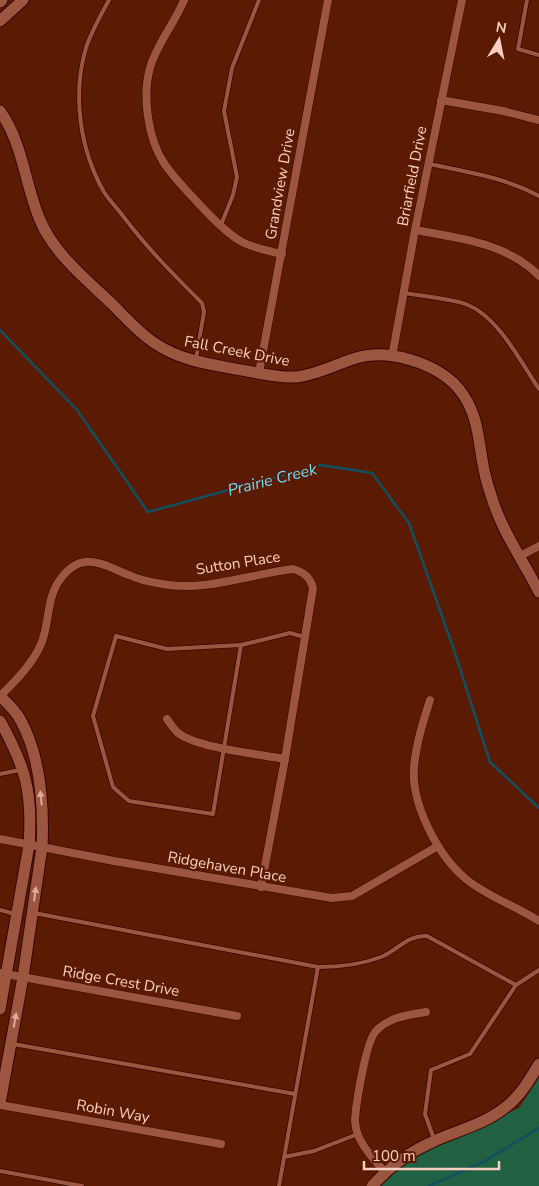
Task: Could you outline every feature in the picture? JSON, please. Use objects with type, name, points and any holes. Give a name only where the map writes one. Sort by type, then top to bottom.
[{"type":"street","points":[[0,20],[23,0]]},
{"type":"street","points":[[184,0],[156,50],[150,69],[146,97],[149,121],[156,145],[163,162],[206,212],[243,242],[261,250],[282,254]]},
{"type":"street","name":"Grandview Drive","points":[[259,373],[328,0]]},
{"type":"street","name":"Briarfield Drive","points":[[392,357],[415,230],[462,0]]},
{"type":"street","points":[[441,100],[503,111],[539,120]]},
{"type":"street","name":"Fall Creek Drive","points":[[0,111],[18,150],[40,221],[54,245],[144,335],[167,351],[195,361],[283,378],[313,374],[358,357],[404,358],[434,370],[459,389],[478,425],[483,463],[491,496],[504,527],[539,592]]},
{"type":"street","points":[[415,230],[468,240],[496,248],[522,261],[539,276]]},
{"type":"street","points":[[520,556],[539,546]]},
{"type":"street","name":"Sutton Place","points":[[0,696],[27,667],[40,645],[44,637],[53,590],[68,570],[82,562],[108,565],[140,579],[168,585],[219,583],[293,569],[302,572],[309,578],[312,588],[285,759],[261,887]]},
{"type":"street","points":[[0,696],[20,718],[31,743],[42,803],[42,847],[23,977],[0,1104]]},
{"type":"street","points":[[430,700],[418,741],[414,779],[424,817],[438,846],[450,864],[467,880],[539,921]]},
{"type":"street","points":[[167,720],[176,731],[201,744],[285,759]]},
{"type":"street","points":[[0,721],[24,769],[30,811],[29,845],[3,974],[0,1009]]},
{"type":"street","name":"Ridgehaven Place","points":[[0,839],[261,887],[332,898],[352,896],[438,846]]},
{"type":"street","name":"Ridge Crest Drive","points":[[3,974],[237,1016]]},
{"type":"street","points":[[385,1172],[364,1145],[358,1134],[355,1121],[372,1037],[382,1025],[390,1020],[426,1012]]},
{"type":"street","points":[[372,1186],[401,1158],[434,1141],[485,1120],[503,1109],[519,1095],[539,1064]]},
{"type":"street","name":"Robin Way","points":[[0,1104],[221,1144]]},
{"type":"lane","points":[[109,0],[86,47],[80,80],[79,103],[82,130],[92,163],[105,192],[140,240],[202,303],[204,312],[195,361]]},
{"type":"lane","points":[[221,224],[233,195],[237,176],[224,111],[232,68],[259,0]]},
{"type":"lane","points":[[527,0],[518,49],[539,55]]},
{"type":"lane","points":[[429,164],[505,181],[539,196]]},
{"type":"lane","points":[[404,293],[466,304],[480,311],[497,327],[539,389]]},
{"type":"lane","points":[[241,644],[213,814],[129,801],[113,786],[93,716],[116,636],[167,649],[241,644],[290,633],[304,637]]},
{"type":"lane","points":[[0,774],[24,769]]},
{"type":"lane","points":[[0,910],[16,915]]},
{"type":"lane","points":[[32,913],[318,967],[345,967],[382,956],[416,936],[427,936],[516,985]]},
{"type":"lane","points":[[279,1186],[318,967]]},
{"type":"lane","points":[[434,1141],[425,1114],[431,1070],[470,1054],[516,985],[539,970]]},
{"type":"lane","points":[[11,1044],[295,1094]]},
{"type":"lane","points":[[284,1157],[314,1151],[358,1134]]},
{"type":"lane","points":[[0,1171],[82,1186]]},
{"type":"green space","points":[[539,1078],[539,1186],[381,1186],[387,1176],[426,1151],[519,1108]]},
{"type":"waterway","name":"Prairie Creek","points":[[0,330],[77,410],[148,512],[321,465],[372,473],[409,523],[453,647],[490,762],[539,808]]},
{"type":"waterway","points":[[429,1186],[485,1161],[539,1128]]}]
